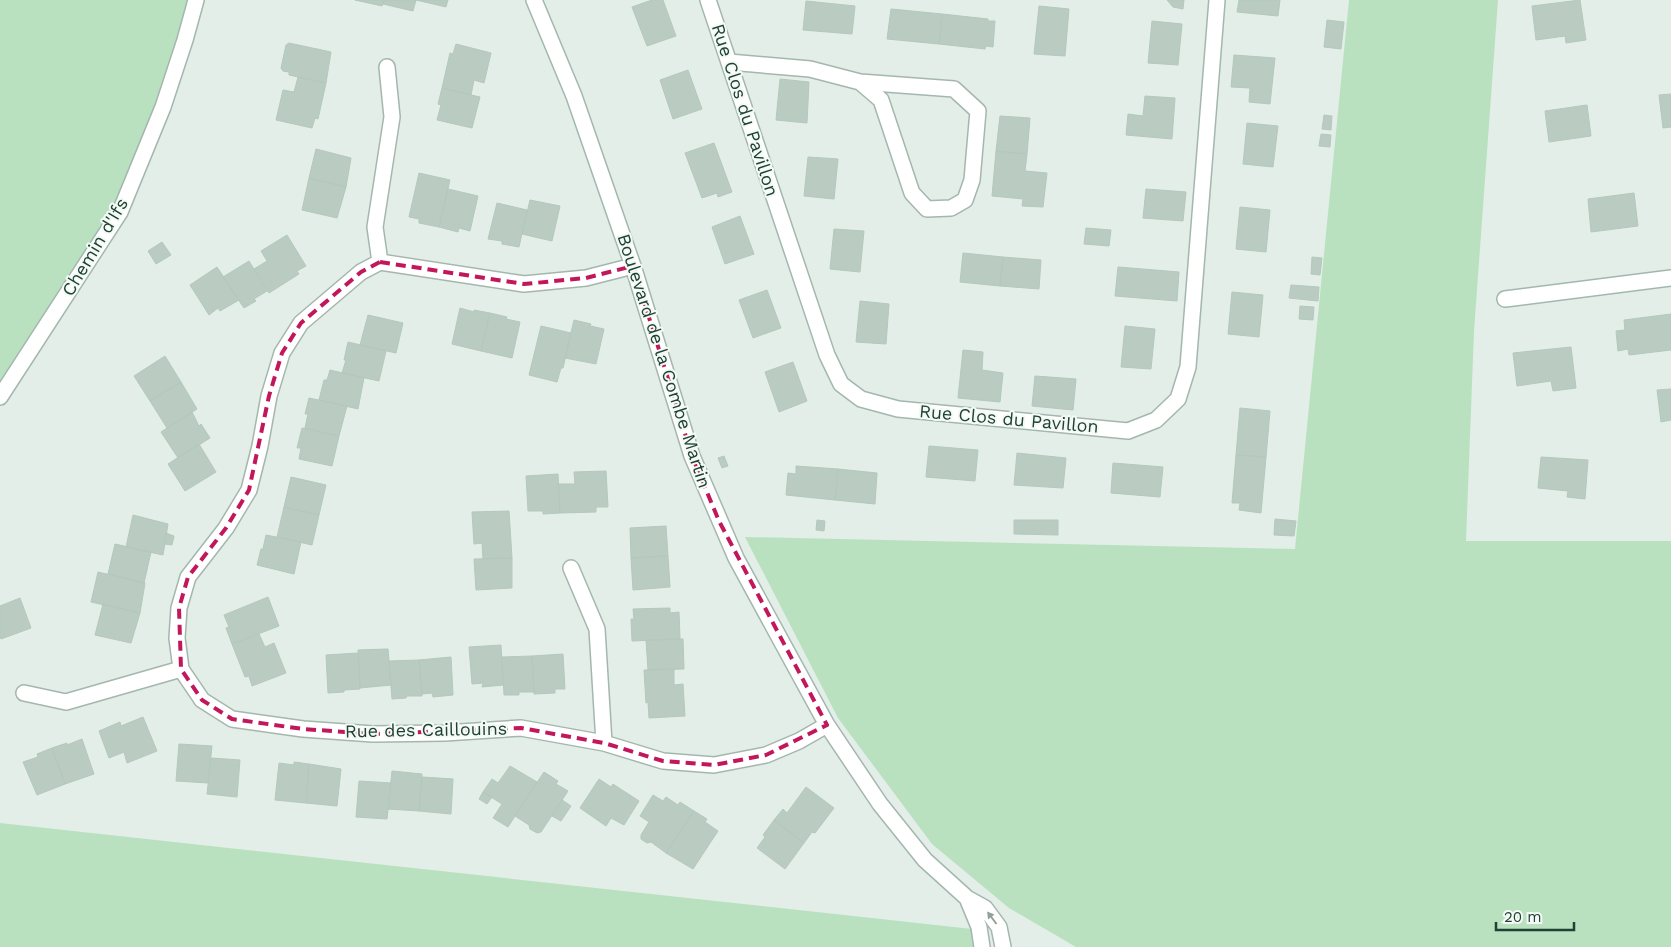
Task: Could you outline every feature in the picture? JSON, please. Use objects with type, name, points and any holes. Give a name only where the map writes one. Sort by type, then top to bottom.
[{"type":"street","name":"Chemin d'Ifs","points":[[0,397],[120,212],[163,108],[196,0]]},
{"type":"street","name":"Boulevard de la Combe Martin","points":[[534,0],[574,96],[633,266],[692,456],[736,558],[827,725],[880,804],[925,860],[967,898],[985,908],[999,927],[1003,947]]},
{"type":"street","name":"Rue Clos du Pavillon","points":[[708,0],[827,355],[841,384],[861,399],[898,409],[1128,431],[1156,420],[1178,399],[1188,367],[1217,0]]},
{"type":"street","points":[[729,62],[810,69],[860,82],[954,89],[978,111],[972,180],[965,200],[951,208],[927,209],[912,193],[881,100],[860,82]]},
{"type":"street","points":[[387,67],[392,117],[375,227],[380,262],[524,284],[586,278],[633,266]]},
{"type":"street","name":"Rue des Caillouins","points":[[380,262],[361,272],[301,323],[282,353],[269,396],[260,446],[249,490],[226,528],[188,578],[179,608],[177,638],[180,669],[202,700],[232,719],[304,729],[373,734],[445,733],[520,728],[604,742],[663,761],[714,765],[766,755],[799,741],[827,725]]},
{"type":"street","points":[[1505,299],[1671,278]]},
{"type":"street","points":[[571,568],[597,629],[604,742]]},
{"type":"street","points":[[24,693],[66,702],[180,669]]},
{"type":"street","name":"Boulevard de la Combe Martin","points":[[967,898],[979,927],[982,947]]},
{"type":"highlighted area","points":[[380,262],[524,284],[586,278],[633,266],[692,456],[719,521],[827,725],[766,755],[714,765],[663,761],[604,743],[521,728],[373,734],[303,729],[232,719],[202,700],[181,669],[179,608],[188,577],[226,528],[249,490],[269,396],[282,353],[301,323],[361,272]]},
{"type":"green space","points":[[0,0],[202,0],[126,215],[0,401]]},
{"type":"green space","points":[[1349,0],[1498,0],[1474,331],[1466,541],[1671,541],[1671,947],[1076,947],[1009,908],[932,844],[838,718],[745,537],[1295,549]]},
{"type":"green space","points":[[0,823],[972,929],[973,947],[0,947]]},
{"type":"building","points":[[355,0],[384,0],[382,6]]},
{"type":"building","points":[[384,0],[416,0],[413,11],[383,4]]},
{"type":"building","points":[[416,0],[448,0],[446,7]]},
{"type":"building","points":[[652,0],[663,0],[676,36],[647,46],[632,7]]},
{"type":"building","points":[[1167,0],[1184,0],[1183,9],[1173,7]]},
{"type":"building","points":[[1239,0],[1280,0],[1278,16],[1237,12]]},
{"type":"building","points":[[1580,0],[1586,40],[1566,43],[1565,36],[1536,40],[1532,6]]},
{"type":"building","points":[[806,1],[855,6],[852,34],[803,30]]},
{"type":"building","points":[[1039,6],[1069,9],[1065,56],[1034,54]]},
{"type":"building","points":[[891,9],[942,14],[939,44],[887,39]]},
{"type":"building","points":[[942,14],[995,21],[993,47],[986,46],[985,49],[939,44]]},
{"type":"building","points":[[1327,20],[1344,22],[1341,49],[1324,47]]},
{"type":"building","points":[[1152,21],[1182,24],[1178,65],[1148,63]]},
{"type":"building","points":[[289,43],[331,52],[326,83],[289,75],[289,72],[283,71],[281,68],[286,45]]},
{"type":"building","points":[[456,44],[491,53],[484,83],[474,80],[471,95],[442,88],[450,53],[453,54]]},
{"type":"building","points":[[1234,55],[1275,58],[1270,104],[1249,102],[1250,88],[1231,87]]},
{"type":"building","points":[[688,70],[702,109],[673,119],[660,80]]},
{"type":"building","points":[[298,77],[326,83],[318,119],[315,118],[312,128],[276,120],[283,90],[294,92]]},
{"type":"building","points":[[780,79],[809,82],[807,123],[776,120]]},
{"type":"building","points":[[442,88],[480,97],[472,128],[437,120],[441,105],[438,104]]},
{"type":"building","points":[[1671,94],[1671,127],[1663,128],[1659,95]]},
{"type":"building","points":[[1145,96],[1175,98],[1172,139],[1126,135],[1128,114],[1143,116]]},
{"type":"building","points":[[1587,105],[1591,136],[1549,142],[1545,111]]},
{"type":"building","points":[[1324,115],[1332,116],[1331,130],[1322,129]]},
{"type":"building","points":[[1000,116],[1030,118],[1027,154],[996,151]]},
{"type":"building","points":[[1247,123],[1278,126],[1273,167],[1243,164]]},
{"type":"building","points":[[1321,134],[1331,135],[1330,147],[1319,146]]},
{"type":"building","points":[[714,143],[732,192],[718,197],[717,193],[702,198],[685,153]]},
{"type":"building","points":[[316,149],[351,158],[346,187],[309,178]]},
{"type":"building","points":[[996,151],[1027,154],[1025,171],[1047,173],[1043,207],[1022,206],[1023,199],[992,196]]},
{"type":"building","points":[[808,157],[838,159],[834,199],[804,196]]},
{"type":"building","points":[[419,173],[450,180],[439,227],[419,223],[419,219],[409,217]]},
{"type":"building","points":[[309,178],[346,187],[337,218],[302,210]]},
{"type":"building","points":[[448,189],[478,196],[470,231],[459,228],[458,232],[439,227]]},
{"type":"building","points":[[1146,189],[1186,192],[1183,221],[1143,218]]},
{"type":"building","points":[[1634,193],[1638,226],[1591,232],[1588,199]]},
{"type":"building","points":[[530,200],[560,206],[552,241],[522,234]]},
{"type":"building","points":[[497,203],[527,210],[519,247],[502,244],[502,241],[488,239]]},
{"type":"building","points":[[1240,207],[1270,210],[1266,252],[1236,249]]},
{"type":"building","points":[[740,216],[754,254],[725,264],[712,227]]},
{"type":"building","points":[[1086,228],[1111,230],[1109,246],[1084,244]]},
{"type":"building","points":[[834,229],[864,231],[860,272],[830,269]]},
{"type":"building","points":[[287,235],[306,266],[297,271],[299,274],[269,293],[254,269],[267,261],[261,251]]},
{"type":"building","points":[[162,242],[171,255],[156,264],[148,251]]},
{"type":"building","points":[[963,253],[1003,257],[1000,286],[960,282]]},
{"type":"building","points":[[1003,257],[1041,260],[1039,289],[1000,286]]},
{"type":"building","points":[[1312,257],[1322,258],[1320,275],[1311,274]]},
{"type":"building","points":[[249,261],[267,291],[254,299],[256,301],[244,308],[223,277]]},
{"type":"building","points":[[217,267],[239,300],[220,311],[218,308],[209,315],[190,285]]},
{"type":"building","points":[[1118,267],[1179,272],[1177,301],[1115,296]]},
{"type":"building","points":[[1291,285],[1319,287],[1318,301],[1289,298]]},
{"type":"building","points":[[767,290],[781,328],[753,338],[739,300]]},
{"type":"building","points":[[1232,292],[1263,295],[1259,337],[1228,334]]},
{"type":"building","points":[[860,301],[889,304],[886,344],[856,342]]},
{"type":"building","points":[[1300,306],[1314,307],[1313,320],[1299,319]]},
{"type":"building","points":[[460,308],[474,312],[474,310],[490,313],[481,351],[452,344]]},
{"type":"building","points":[[490,313],[520,322],[512,358],[481,351]]},
{"type":"building","points":[[1671,314],[1671,350],[1629,355],[1628,349],[1618,351],[1616,331],[1625,330],[1624,320]]},
{"type":"building","points":[[368,315],[403,323],[396,353],[360,345]]},
{"type":"building","points":[[574,320],[604,329],[596,364],[565,358]]},
{"type":"building","points":[[541,326],[571,333],[563,368],[561,368],[557,382],[529,375]]},
{"type":"building","points":[[1125,326],[1155,329],[1151,369],[1121,367]]},
{"type":"building","points":[[348,342],[386,351],[379,381],[342,373]]},
{"type":"building","points":[[1571,347],[1576,388],[1553,391],[1551,381],[1517,386],[1513,353]]},
{"type":"building","points":[[963,350],[983,352],[982,370],[1003,373],[1000,402],[958,398]]},
{"type":"building","points":[[165,356],[181,382],[150,401],[134,376]]},
{"type":"building","points":[[793,362],[807,401],[779,412],[765,372]]},
{"type":"building","points":[[330,370],[364,378],[358,409],[319,400],[324,380],[327,380]]},
{"type":"building","points":[[1035,376],[1076,379],[1073,410],[1032,406]]},
{"type":"building","points":[[181,382],[197,409],[167,428],[150,401]]},
{"type":"building","points":[[1671,389],[1671,420],[1661,422],[1657,390]]},
{"type":"building","points":[[309,398],[347,406],[339,436],[305,428],[308,414],[305,414]]},
{"type":"building","points":[[1240,408],[1270,411],[1266,457],[1236,455]]},
{"type":"building","points":[[192,412],[199,426],[201,424],[210,438],[178,458],[161,432]]},
{"type":"building","points":[[302,428],[339,436],[332,466],[299,459],[301,448],[297,448]]},
{"type":"building","points":[[199,444],[216,472],[185,491],[168,464]]},
{"type":"building","points":[[929,446],[978,450],[975,481],[926,477]]},
{"type":"building","points":[[1017,453],[1066,458],[1063,488],[1014,485]]},
{"type":"building","points":[[1236,455],[1266,457],[1261,513],[1239,510],[1240,503],[1232,503]]},
{"type":"building","points":[[724,456],[728,466],[722,468],[718,458]]},
{"type":"building","points":[[1541,457],[1588,460],[1585,499],[1567,497],[1568,491],[1538,488]]},
{"type":"building","points":[[1113,463],[1163,467],[1160,497],[1111,493]]},
{"type":"building","points":[[796,466],[838,469],[835,500],[786,495],[788,473],[796,474]]},
{"type":"building","points":[[838,469],[877,473],[875,504],[835,500]]},
{"type":"building","points":[[606,471],[608,507],[596,507],[596,512],[560,513],[558,484],[575,484],[574,472]]},
{"type":"building","points":[[558,474],[560,513],[543,514],[543,511],[528,511],[526,476]]},
{"type":"building","points":[[291,477],[326,485],[319,515],[284,507]]},
{"type":"building","points":[[284,507],[319,515],[312,545],[277,537]]},
{"type":"building","points":[[509,511],[512,558],[483,559],[482,543],[474,544],[472,512]]},
{"type":"building","points":[[133,515],[168,524],[163,555],[126,547]]},
{"type":"building","points":[[1275,519],[1296,521],[1294,536],[1274,535]]},
{"type":"building","points":[[817,520],[825,521],[824,531],[816,530]]},
{"type":"building","points":[[1014,520],[1058,520],[1058,535],[1014,534]]},
{"type":"building","points":[[666,526],[668,556],[631,558],[630,528]]},
{"type":"building","points":[[166,533],[174,536],[172,545],[165,544]]},
{"type":"building","points":[[266,535],[301,542],[294,574],[257,565]]},
{"type":"building","points":[[115,544],[151,552],[144,583],[108,574]]},
{"type":"building","points":[[668,556],[670,587],[633,590],[631,558]]},
{"type":"building","points":[[512,558],[512,588],[476,590],[474,559]]},
{"type":"building","points":[[98,572],[145,583],[140,613],[91,602]]},
{"type":"building","points":[[268,597],[279,626],[232,644],[226,628],[229,627],[224,615]]},
{"type":"building","points":[[20,598],[31,628],[1,639],[0,606]]},
{"type":"building","points":[[103,604],[140,613],[131,643],[95,635]]},
{"type":"building","points":[[670,608],[670,613],[679,612],[680,639],[632,641],[631,619],[634,619],[633,609]]},
{"type":"building","points":[[259,634],[265,647],[274,643],[286,673],[252,686],[249,676],[245,677],[232,644]]},
{"type":"building","points":[[683,639],[684,669],[648,670],[646,640]]},
{"type":"building","points":[[501,645],[503,685],[482,687],[483,683],[472,684],[469,647]]},
{"type":"building","points":[[388,649],[391,685],[360,688],[358,650]]},
{"type":"building","points":[[358,653],[360,689],[328,693],[326,655]]},
{"type":"building","points":[[563,654],[565,689],[555,689],[555,693],[534,694],[532,656]]},
{"type":"building","points":[[532,656],[534,692],[504,695],[502,657]]},
{"type":"building","points":[[451,657],[453,695],[433,697],[432,693],[422,694],[419,660]]},
{"type":"building","points":[[419,660],[422,696],[392,699],[389,661]]},
{"type":"building","points":[[674,669],[674,685],[683,684],[685,716],[649,718],[644,670]]},
{"type":"building","points":[[143,717],[157,751],[127,763],[124,752],[109,758],[99,731],[120,722],[121,726]]},
{"type":"building","points":[[82,739],[94,774],[65,784],[52,748]]},
{"type":"building","points":[[179,744],[212,746],[208,783],[176,781]]},
{"type":"building","points":[[52,748],[65,784],[37,795],[23,762],[38,757],[37,754]]},
{"type":"building","points":[[211,758],[240,760],[237,797],[207,794]]},
{"type":"building","points":[[294,762],[309,764],[306,803],[275,800],[279,763],[294,765]]},
{"type":"building","points":[[309,764],[341,769],[337,806],[306,803]]},
{"type":"building","points":[[510,766],[537,782],[508,827],[493,818],[502,804],[483,792],[492,779],[498,783]]},
{"type":"building","points":[[392,771],[422,774],[419,811],[388,809]]},
{"type":"building","points":[[544,772],[558,781],[556,784],[568,791],[541,832],[537,833],[515,816]]},
{"type":"building","points":[[422,777],[453,779],[451,814],[419,811]]},
{"type":"building","points":[[599,779],[611,787],[613,784],[639,801],[624,825],[611,818],[606,826],[580,808]]},
{"type":"building","points":[[359,781],[391,783],[387,819],[356,817]]},
{"type":"building","points":[[806,787],[834,808],[815,833],[812,832],[804,843],[774,820],[783,809],[787,813]]},
{"type":"building","points":[[483,792],[492,797],[487,804],[479,799]]},
{"type":"building","points":[[653,795],[663,801],[666,797],[678,805],[680,802],[694,811],[666,853],[651,842],[647,843],[641,839],[641,835],[649,822],[640,816]]},
{"type":"building","points":[[562,800],[571,806],[561,821],[552,816]]},
{"type":"building","points":[[694,811],[707,819],[705,822],[718,831],[693,869],[666,853]]},
{"type":"building","points":[[774,820],[804,843],[785,869],[757,848],[765,837],[763,835]]}]
